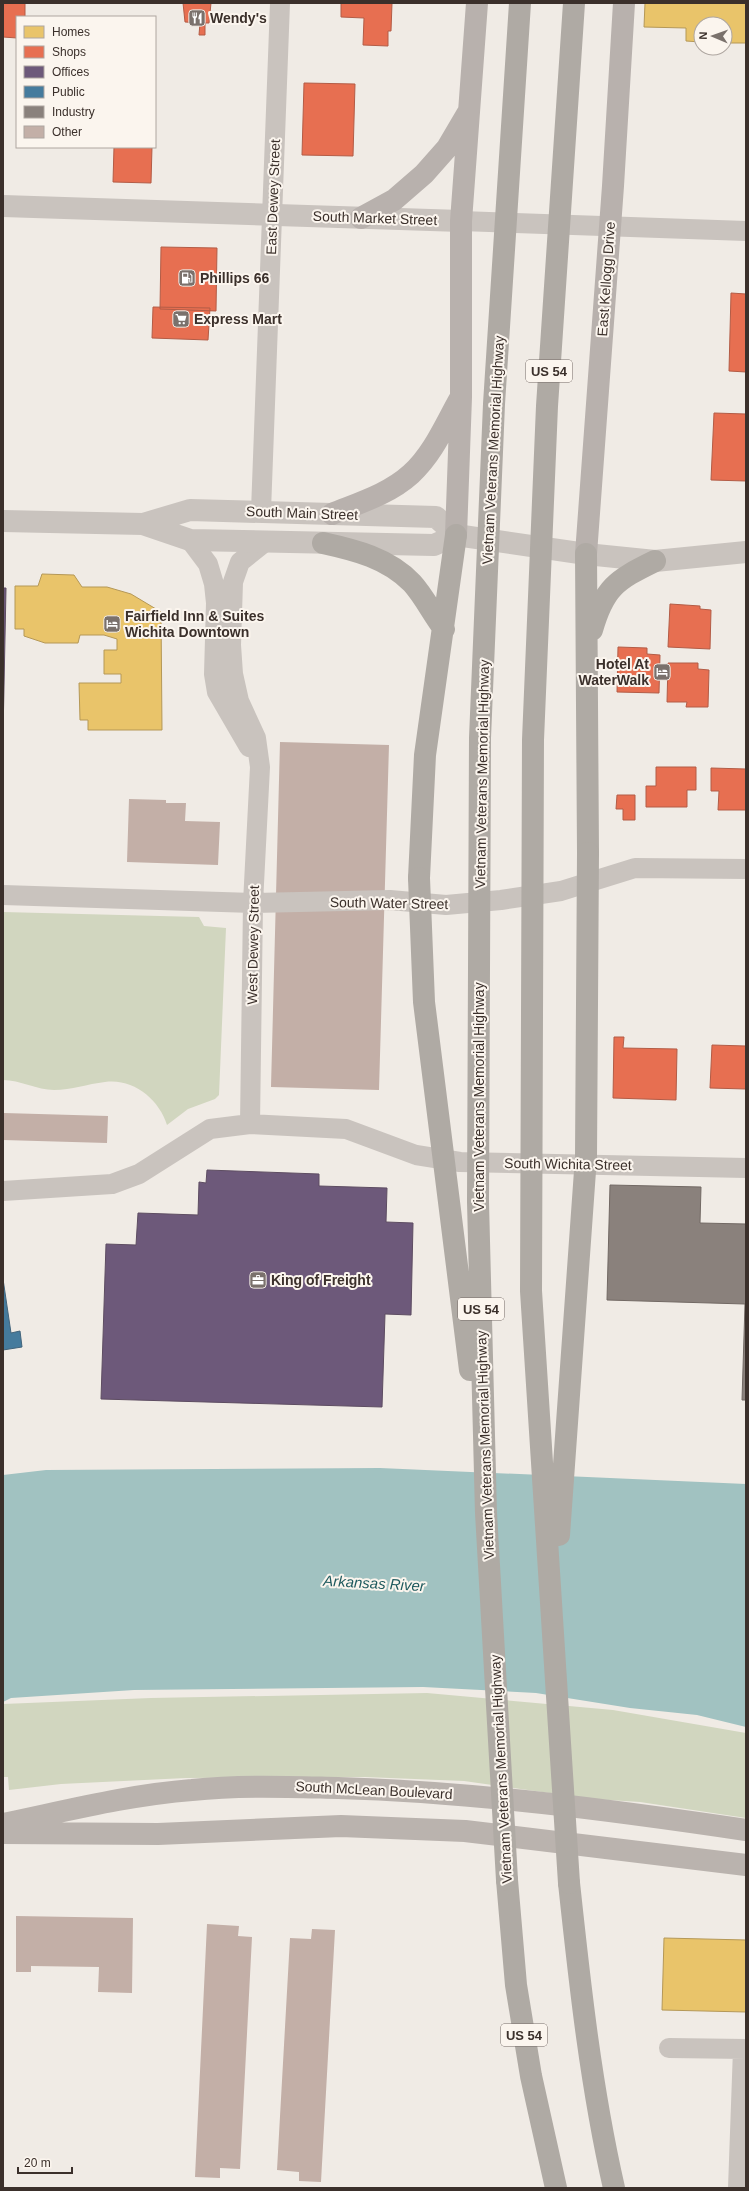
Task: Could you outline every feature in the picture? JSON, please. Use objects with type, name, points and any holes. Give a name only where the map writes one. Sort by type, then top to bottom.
[{"type":"highway","name":"Vietnam Veterans Memorial Highway","points":[[520,3],[494,404],[480,738],[478,1202],[486,1513],[507,1880],[516,1985],[531,2076],[556,2188]]},
{"type":"highway","name":"US 54","points":[[574,3],[547,406],[532,740],[531,1292],[553,1614],[569,1883],[586,2036],[599,2121],[614,2188]]},
{"type":"highway","points":[[456,535],[444,629],[425,755],[420,878],[424,1002],[455,1239],[486,1513]]},
{"type":"highway","points":[[323,543],[359,551],[384,562],[412,583],[444,629]]},
{"type":"highway","points":[[553,1614],[586,1157],[588,853],[586,554]]},
{"type":"highway","points":[[587,651],[598,608],[611,587],[633,572],[655,562]]},
{"type":"main road","points":[[456,535],[461,397],[461,222],[470,110],[476,3]]},
{"type":"main road","name":"East Kellogg Drive","points":[[586,554],[610,227],[624,3]]},
{"type":"main road","points":[[361,218],[394,200],[424,174],[447,148],[470,110]]},
{"type":"main road","points":[[332,514],[379,495],[411,475],[428,454],[461,397]]},
{"type":"main road","name":"South McLean Boulevard","points":[[3,1824],[141,1795],[193,1789],[276,1786],[458,1794],[605,1810],[746,1830]]},
{"type":"main road","points":[[3,1833],[158,1834],[341,1826],[419,1829],[465,1831],[746,1865]]},
{"type":"street","name":"East Dewey Street","points":[[261,511],[280,3]]},
{"type":"street","name":"South Market Street","points":[[3,206],[746,231]]},
{"type":"street","name":"South Main Street","points":[[3,521],[144,524],[190,540],[434,545],[456,535],[436,517],[190,510],[144,524]]},
{"type":"street","points":[[456,535],[586,554],[655,562],[746,552]]},
{"type":"street","points":[[190,540],[208,564],[214,584],[216,603],[214,674],[217,692],[260,767]]},
{"type":"street","name":"West Dewey Street","points":[[250,1124],[253,903],[260,767],[256,738],[239,701],[233,674],[231,645],[233,582],[240,562],[265,542]]},
{"type":"street","name":"South Water Street","points":[[3,895],[253,903],[390,900],[446,905],[501,900],[561,891],[636,868],[746,870]]},
{"type":"street","name":"South Wichita Street","points":[[3,1191],[112,1184],[139,1174],[210,1128],[250,1124],[346,1129],[416,1155],[460,1162],[746,1168]]},
{"type":"street","points":[[669,2048],[744,2049],[738,2188]]},
{"type":"green space","points":[[3,912],[199,917],[204,926],[226,928],[219,1095],[215,1099],[188,1109],[167,1125],[158,1107],[144,1092],[125,1083],[105,1082],[67,1089],[48,1090],[9,1080],[3,1080]]},
{"type":"green space","points":[[427,1693],[613,1710],[746,1733],[746,1818],[640,1802],[593,1799],[464,1781],[365,1777],[186,1778],[61,1784],[9,1790],[8,1777],[3,1777],[3,1704],[151,1698]]},
{"type":"water","name":"Arkansas River","points":[[380,1468],[746,1484],[746,1727],[697,1715],[630,1708],[536,1693],[423,1687],[134,1690],[11,1698],[3,1702],[3,1475],[46,1470]]},
{"type":"building: Homes","points":[[645,3],[746,3],[746,43],[733,43],[733,16],[693,16],[693,41],[686,41],[686,28],[644,27]]},
{"type":"building: Homes","points":[[42,574],[74,575],[82,587],[107,587],[131,594],[161,612],[162,730],[88,730],[88,720],[80,720],[79,683],[121,683],[121,674],[104,674],[104,650],[117,650],[117,639],[104,635],[80,635],[78,643],[45,643],[24,636],[24,629],[15,629],[15,586],[38,586]]},
{"type":"building: Homes","points":[[664,1938],[746,1940],[746,2012],[662,2010]]},
{"type":"building: Shops","points":[[3,3],[25,3],[25,16],[16,16],[16,38],[3,37]]},
{"type":"building: Shops","name":"Wendy's","points":[[183,3],[211,3],[209,23],[205,23],[205,35],[199,35],[200,23],[185,22]]},
{"type":"building: Shops","points":[[341,3],[392,3],[391,31],[388,31],[388,46],[363,45],[364,18],[341,17]]},
{"type":"building: Shops","points":[[304,83],[355,84],[353,156],[302,155]]},
{"type":"building: Shops","points":[[114,148],[152,148],[151,183],[113,182]]},
{"type":"building: Shops","points":[[161,247],[217,248],[216,311],[160,309]]},
{"type":"building: Shops","points":[[731,293],[746,294],[746,372],[729,371]]},
{"type":"building: Shops","points":[[153,307],[210,308],[208,340],[152,338]]},
{"type":"building: Shops","points":[[714,413],[746,414],[746,481],[711,480]]},
{"type":"building: Shops","points":[[670,604],[700,606],[700,609],[711,610],[710,649],[668,647]]},
{"type":"building: Shops","points":[[618,647],[647,648],[647,654],[660,655],[659,693],[617,692]]},
{"type":"building: Shops","points":[[668,663],[698,663],[698,669],[709,670],[708,707],[686,707],[687,702],[667,702]]},
{"type":"building: Shops","points":[[656,767],[696,767],[696,790],[687,790],[687,807],[646,807],[646,786],[656,786]]},
{"type":"building: Shops","points":[[711,768],[746,769],[746,810],[718,810],[719,791],[711,791]]},
{"type":"building: Shops","points":[[617,795],[635,795],[635,820],[623,820],[623,809],[616,809]]},
{"type":"building: Shops","points":[[614,1037],[624,1037],[623,1048],[677,1049],[676,1100],[613,1098]]},
{"type":"building: Shops","points":[[712,1045],[746,1046],[746,1089],[710,1088]]},
{"type":"building: Offices","points":[[3,588],[6,588],[3,735]]},
{"type":"building: Offices","name":"King of Freight","points":[[207,1170],[319,1174],[319,1186],[387,1188],[386,1222],[413,1223],[411,1315],[385,1314],[382,1407],[101,1399],[106,1244],[136,1245],[138,1213],[198,1215],[199,1182],[206,1183]]},
{"type":"building: Public","points":[[3,1279],[11,1333],[20,1331],[22,1347],[3,1350]]},
{"type":"building: Industry","points":[[610,1185],[701,1187],[700,1223],[746,1224],[746,1400],[742,1400],[745,1304],[607,1300]]},
{"type":"building: Other","points":[[280,742],[389,745],[379,1090],[271,1087]]},
{"type":"building: Other","points":[[129,799],[166,800],[166,803],[186,803],[185,821],[220,822],[218,865],[127,862]]},
{"type":"building: Other","points":[[4,1113],[108,1116],[107,1143],[3,1140]]},
{"type":"building: Other","points":[[16,1916],[133,1918],[132,1993],[98,1992],[99,1967],[31,1966],[31,1972],[16,1972]]},
{"type":"building: Other","points":[[207,1924],[239,1926],[238,1936],[252,1937],[240,2169],[220,2168],[220,2178],[195,2177]]},
{"type":"building: Other","points":[[312,1929],[335,1930],[321,2182],[299,2181],[299,2172],[277,2170],[290,1938],[311,1939]]},
{"type":"place","name":"Wendy's","points":[[197,18]]},
{"type":"place","name":"Phillips 66","points":[[187,278]]},
{"type":"place","name":"Express Mart","points":[[181,319]]},
{"type":"place","name":"Fairfield Inn & Suites Wichita Downtown","points":[[112,624]]},
{"type":"place","name":"Hotel At WaterWalk","points":[[662,672]]},
{"type":"place","name":"King of Freight","points":[[258,1280]]}]
